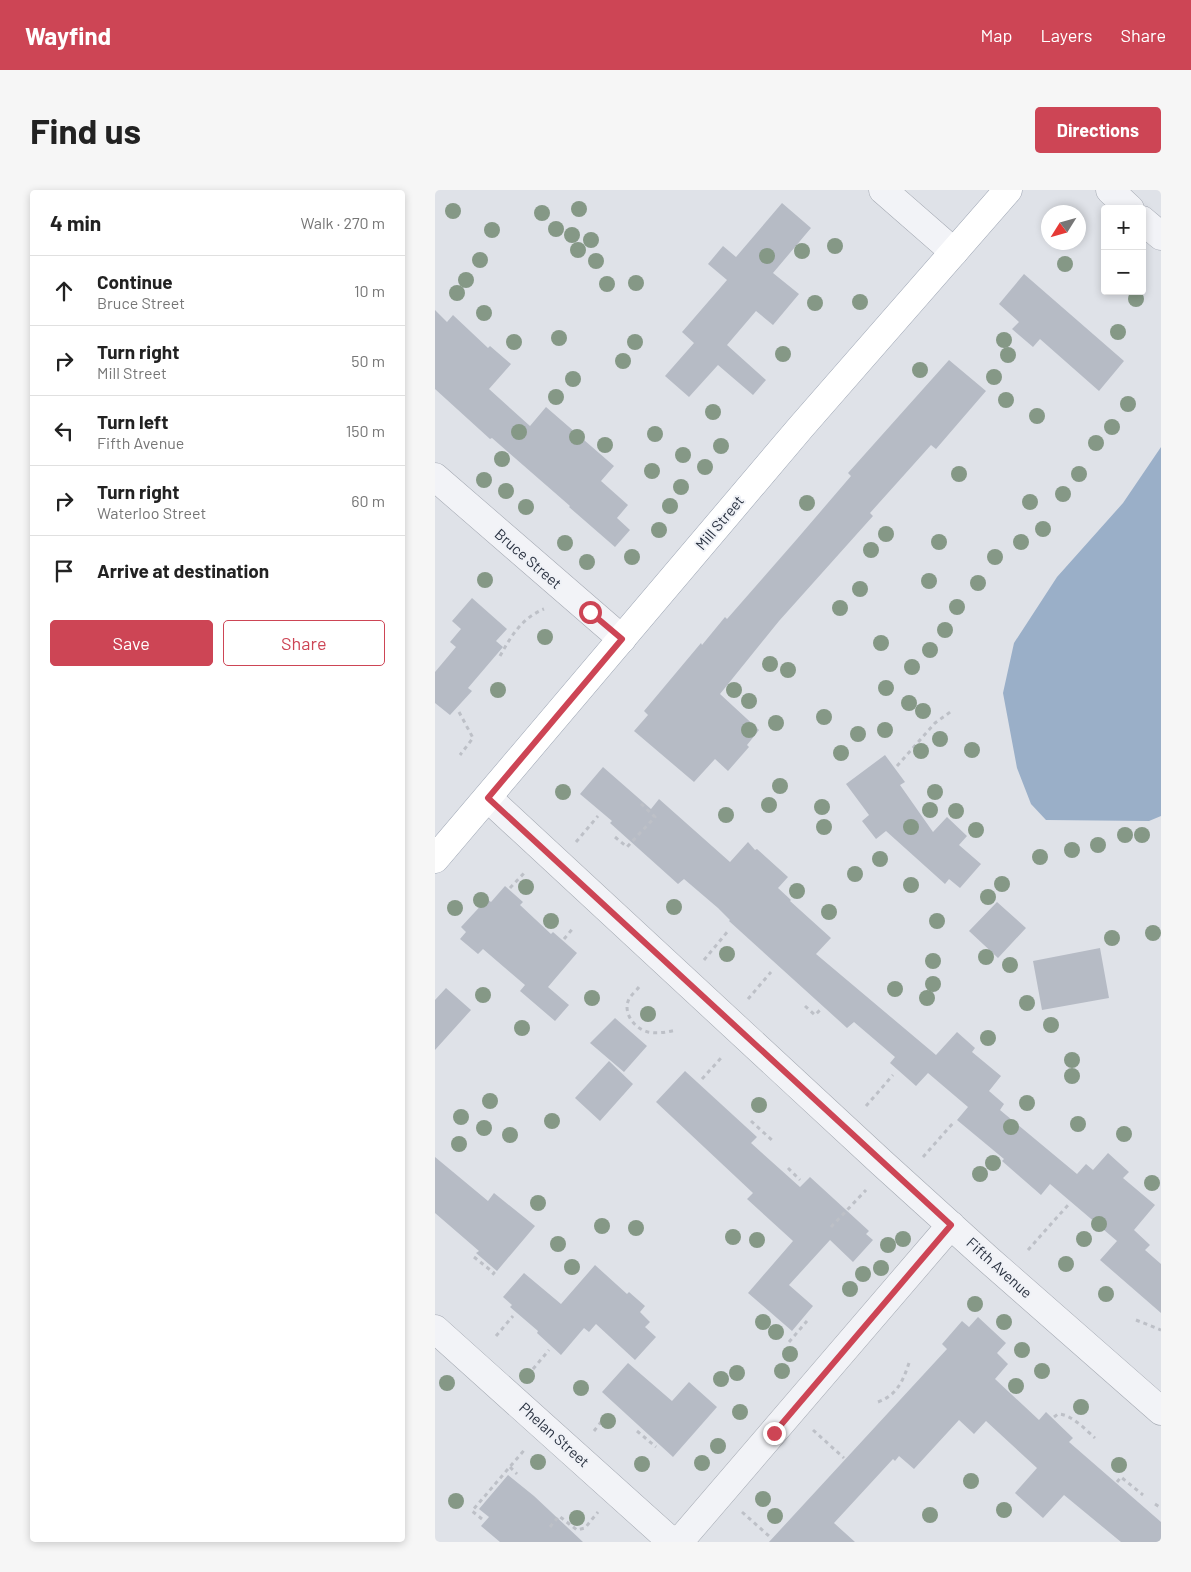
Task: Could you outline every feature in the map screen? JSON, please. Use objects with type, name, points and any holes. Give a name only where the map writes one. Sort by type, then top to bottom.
[{"type":"main road","name":"Mill Street","points":[[435,859],[801,427],[1008,190]]},
{"type":"street","points":[[883,190],[954,252]]},
{"type":"street","points":[[1110,190],[1126,205]]},
{"type":"street","points":[[1146,223],[1161,236]]},
{"type":"street","name":"Bruce Street","points":[[435,477],[622,639]]},
{"type":"street","name":"Fifth Avenue","points":[[488,798],[951,1225],[1161,1410]]},
{"type":"street","points":[[679,1542],[951,1225]]},
{"type":"street","name":"Phelan Street","points":[[435,1328],[672,1542]]},
{"type":"path","points":[[499,656],[521,624],[531,615],[550,606]]},
{"type":"path","points":[[897,766],[935,722],[953,710]]},
{"type":"path","points":[[459,712],[473,738],[460,755]]},
{"type":"path","points":[[615,837],[627,847],[655,817],[638,801]]},
{"type":"path","points":[[573,845],[598,816]]},
{"type":"path","points":[[510,888],[526,871]]},
{"type":"path","points":[[564,939],[574,927]]},
{"type":"path","points":[[704,960],[728,931]]},
{"type":"path","points":[[748,1000],[771,972]]},
{"type":"path","points":[[639,987],[629,999],[627,1010],[630,1020],[648,1032],[663,1033],[676,1030]]},
{"type":"path","points":[[805,1006],[815,1015],[820,1010]]},
{"type":"path","points":[[702,1079],[721,1058]]},
{"type":"path","points":[[866,1106],[893,1075]]},
{"type":"path","points":[[751,1121],[774,1142]]},
{"type":"path","points":[[923,1157],[954,1122]]},
{"type":"path","points":[[788,1168],[800,1180]]},
{"type":"path","points":[[831,1228],[866,1190]]},
{"type":"path","points":[[1028,1250],[1069,1205]]},
{"type":"path","points":[[474,1257],[494,1274],[491,1276]]},
{"type":"path","points":[[496,1336],[513,1316]]},
{"type":"path","points":[[1136,1320],[1161,1330]]},
{"type":"path","points":[[789,1342],[807,1322]]},
{"type":"path","points":[[533,1369],[549,1350]]},
{"type":"path","points":[[878,1402],[895,1393],[901,1384],[909,1363]]},
{"type":"path","points":[[594,1431],[608,1413]]},
{"type":"path","points":[[1053,1417],[1061,1414],[1081,1426],[1095,1438]]},
{"type":"path","points":[[809,1426],[844,1458]]},
{"type":"path","points":[[637,1431],[656,1447]]},
{"type":"path","points":[[482,1519],[472,1511],[530,1443]]},
{"type":"path","points":[[509,1467],[517,1474]]},
{"type":"path","points":[[1117,1482],[1121,1477],[1143,1495]]},
{"type":"path","points":[[1155,1504],[1161,1508]]},
{"type":"path","points":[[739,1510],[769,1536]]},
{"type":"path","points":[[550,1526],[559,1516],[577,1530],[585,1528],[598,1511]]},
{"type":"water","points":[[1161,447],[1161,816],[1149,821],[1046,820],[1031,804],[1017,768],[1003,693],[1014,643],[1057,577],[1123,503]]},
{"type":"building","points":[[782,203],[811,228],[773,273],[799,294],[773,325],[756,311],[727,345],[766,380],[753,395],[718,365],[689,397],[665,376],[694,343],[682,332],[727,280],[708,264],[723,246],[736,257]]},
{"type":"building","points":[[1024,274],[1124,361],[1099,391],[1040,339],[1033,347],[1012,329],[1019,322],[999,304]]},
{"type":"building","points":[[435,310],[447,322],[453,315],[488,348],[490,346],[511,364],[489,389],[530,426],[546,407],[614,466],[601,481],[628,505],[617,518],[630,530],[615,547],[435,389]]},
{"type":"building","points":[[949,360],[986,391],[936,449],[931,445],[870,513],[873,516],[779,621],[720,694],[759,730],[747,745],[749,747],[728,771],[715,759],[694,782],[634,731],[648,715],[644,711],[701,643],[702,645],[725,617],[727,619],[797,539],[851,476],[848,473]]},
{"type":"building","points":[[472,598],[507,629],[496,641],[503,647],[468,688],[472,691],[450,715],[435,703],[435,672],[456,647],[450,642],[461,629],[452,621]]},
{"type":"building","points":[[885,755],[905,782],[900,785],[933,832],[947,817],[967,836],[959,845],[981,864],[960,888],[949,879],[945,884],[886,831],[876,839],[862,821],[869,815],[846,784]]},
{"type":"building","points":[[603,767],[651,809],[659,799],[730,862],[748,842],[755,850],[757,849],[788,877],[778,888],[831,938],[816,954],[936,1055],[957,1032],[975,1048],[972,1052],[1001,1076],[989,1091],[1004,1104],[1000,1110],[1077,1174],[1086,1164],[1093,1170],[1108,1153],[1129,1172],[1123,1178],[1155,1205],[1134,1230],[1150,1245],[1145,1250],[1161,1264],[1161,1313],[1100,1260],[1117,1241],[1050,1184],[1041,1195],[1002,1161],[1004,1159],[957,1120],[968,1107],[928,1073],[916,1086],[890,1063],[895,1057],[854,1022],[847,1028],[729,921],[718,908],[684,879],[678,884],[610,823],[612,821],[580,794]]},
{"type":"building","points":[[505,886],[523,902],[520,905],[551,934],[553,932],[577,953],[548,987],[569,1005],[555,1021],[520,991],[525,985],[483,949],[478,954],[460,939],[466,932],[461,927],[487,899],[491,902]]},
{"type":"building","points":[[997,902],[1026,928],[998,958],[969,931]]},
{"type":"building","points":[[1100,948],[1109,998],[1042,1010],[1033,961]]},
{"type":"building","points":[[446,988],[471,1010],[435,1050],[435,1000]]},
{"type":"building","points":[[615,1018],[647,1046],[624,1072],[590,1043]]},
{"type":"building","points":[[609,1061],[633,1084],[600,1121],[575,1098]]},
{"type":"building","points":[[685,1071],[757,1137],[751,1143],[800,1187],[810,1177],[869,1231],[866,1234],[873,1240],[853,1262],[830,1240],[789,1285],[813,1306],[792,1331],[748,1293],[793,1241],[747,1199],[753,1193],[656,1102]]},
{"type":"building","points":[[435,1157],[488,1201],[494,1193],[535,1226],[497,1271],[476,1253],[479,1251],[435,1213]]},
{"type":"building","points":[[595,1265],[627,1294],[629,1292],[645,1306],[640,1312],[650,1322],[645,1327],[656,1337],[635,1360],[596,1324],[589,1332],[584,1328],[561,1355],[537,1333],[538,1331],[510,1307],[512,1305],[503,1297],[524,1273],[561,1304]]},
{"type":"building","points":[[978,1317],[1006,1343],[997,1353],[1008,1364],[995,1379],[1039,1420],[1046,1412],[1073,1438],[1069,1442],[1161,1522],[1161,1542],[1121,1542],[1064,1495],[1043,1518],[1015,1493],[1037,1468],[986,1421],[974,1434],[959,1420],[914,1469],[899,1456],[895,1461],[893,1459],[834,1523],[855,1542],[769,1542],[947,1349],[942,1344],[962,1321],[969,1327]]},
{"type":"building","points":[[628,1363],[672,1401],[689,1382],[717,1407],[673,1457],[602,1392]]},
{"type":"building","points":[[508,1475],[534,1496],[583,1542],[500,1542],[481,1526],[489,1517],[479,1509]]},
{"type":"route","points":[[590,612],[622,639],[488,798],[951,1225],[774,1433]]}]
